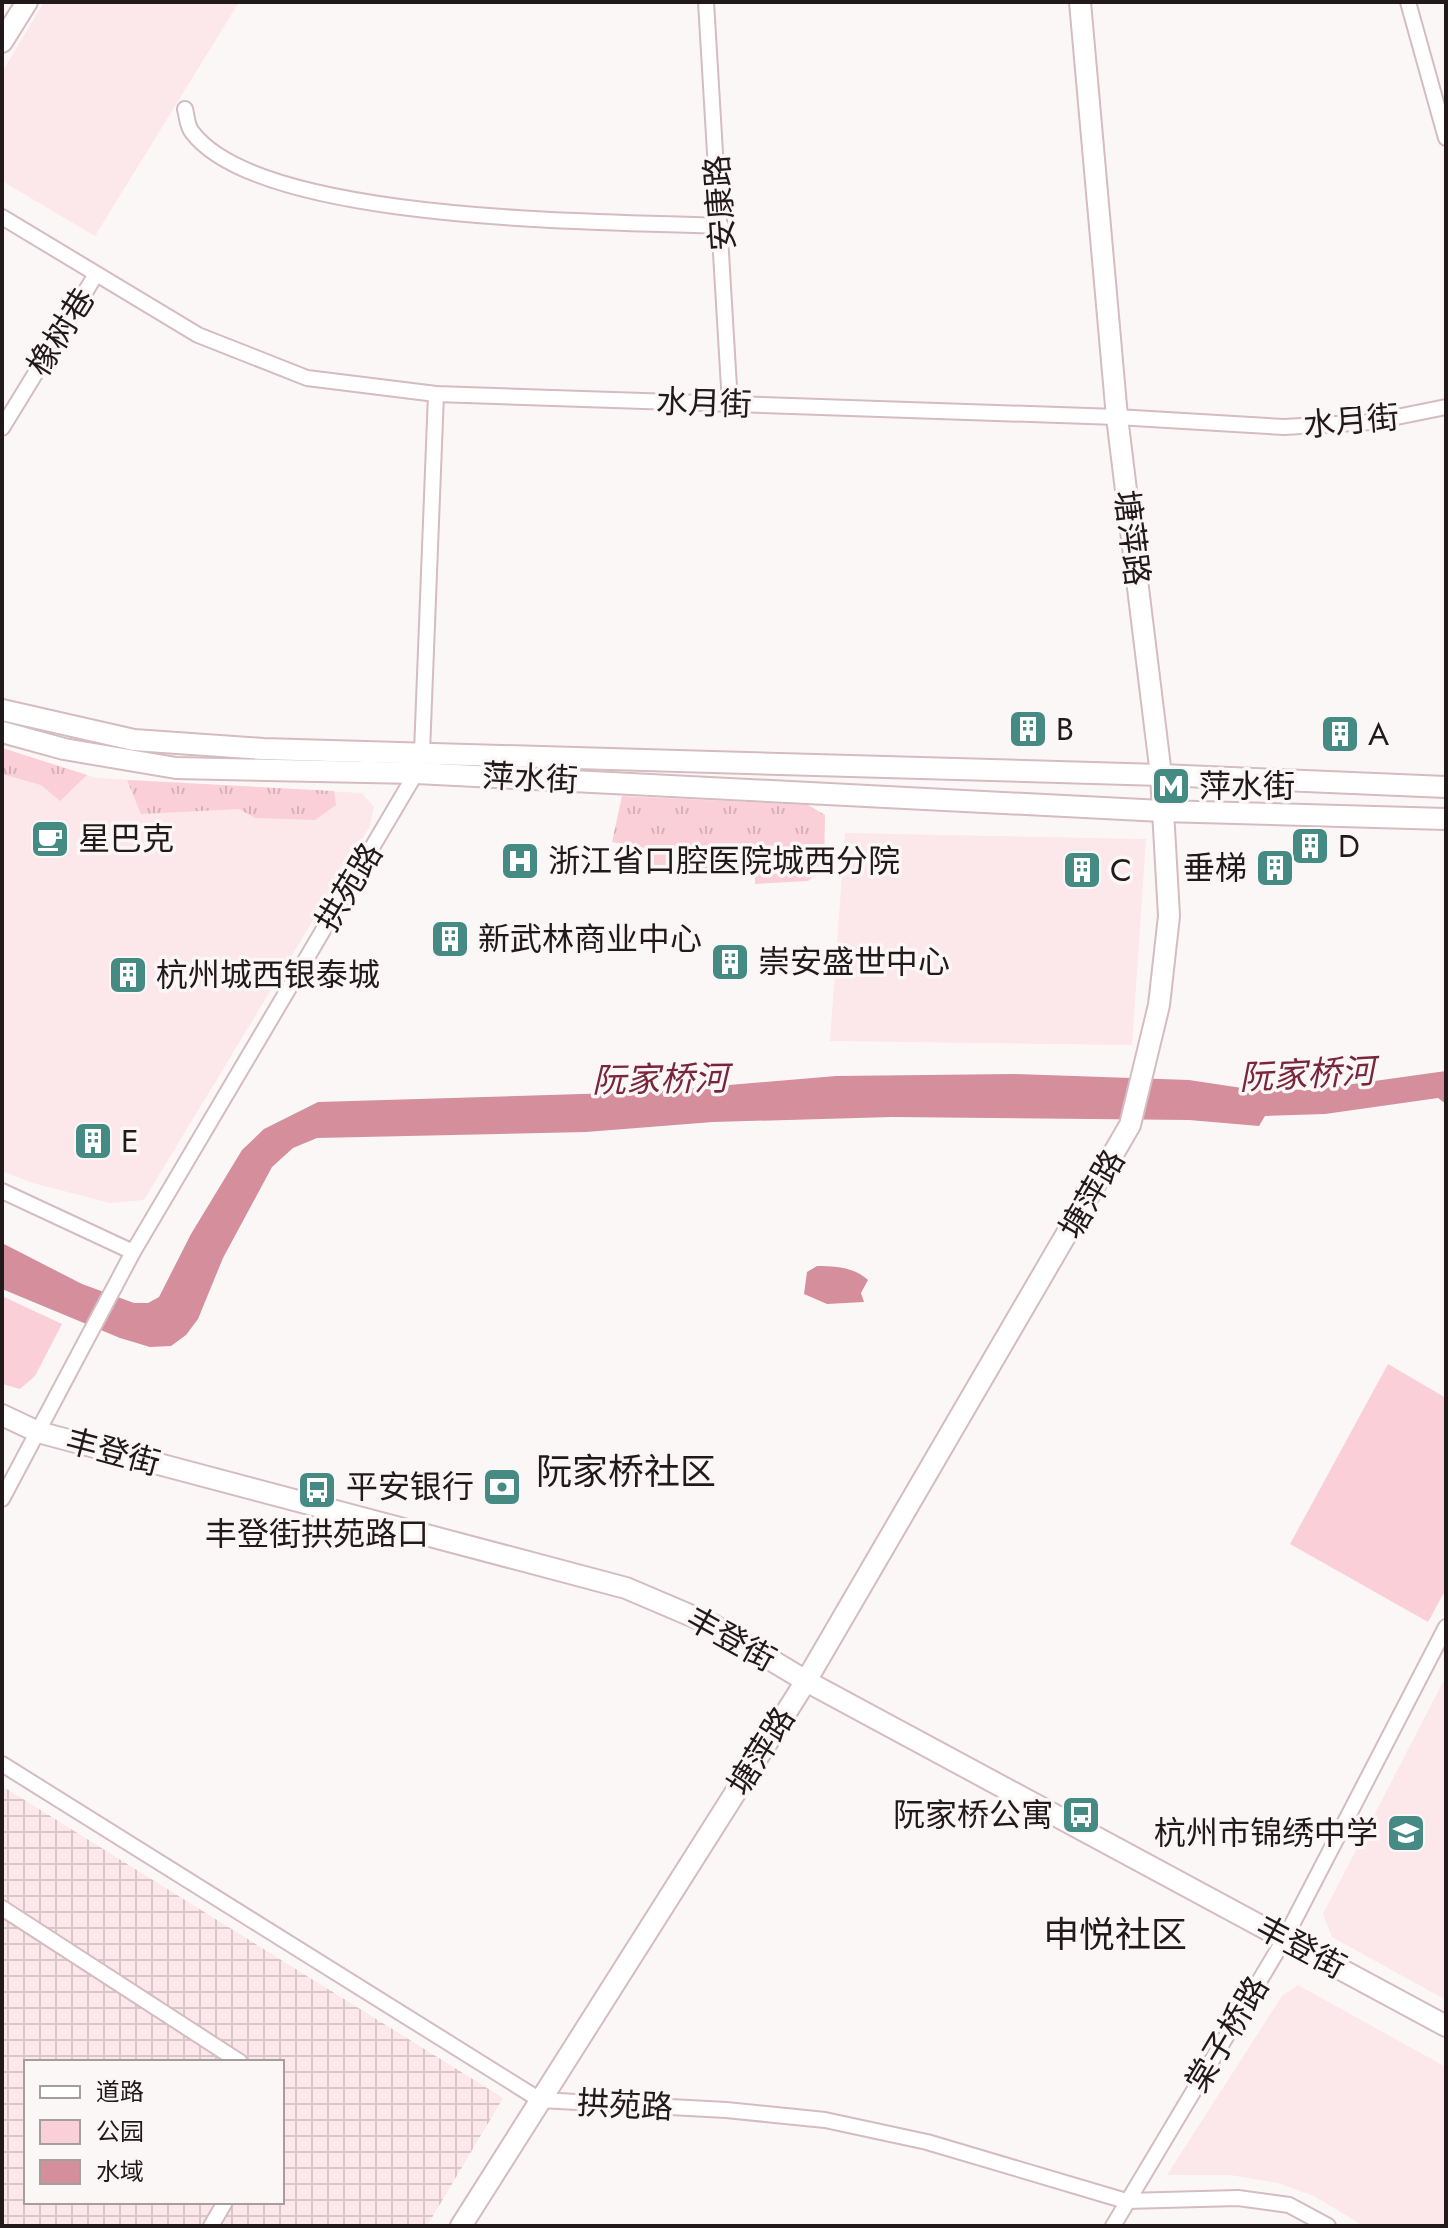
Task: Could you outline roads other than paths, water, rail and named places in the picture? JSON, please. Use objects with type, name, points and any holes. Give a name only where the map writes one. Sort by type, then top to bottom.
[{"type":"street","points":[[2,42],[27,2]]},
{"type":"street","name":"安康路","points":[[706,2],[730,404]]},
{"type":"street","name":"塘萍路","points":[[461,2226],[806,1681],[1130,1125],[1159,1005],[1169,916],[1161,775],[1117,417],[1080,2]]},
{"type":"street","points":[[1408,2],[1446,138]]},
{"type":"street","points":[[185,109],[190,129],[206,146],[232,163],[287,184],[375,205],[434,212],[721,226]]},
{"type":"street","name":"水月街","points":[[2,217],[95,276],[198,335],[307,378],[436,394],[1117,417],[1284,427],[1372,422],[1446,407]]},
{"type":"street","name":"橡树巷","points":[[2,428],[95,276]]},
{"type":"street","name":"拱苑路","points":[[2,1499],[133,1252],[416,773],[422,752],[436,394]]},
{"type":"street","name":"萍水街","points":[[2,710],[134,740],[263,749],[1161,775],[1446,787]]},
{"type":"street","name":"萍水街","points":[[2,732],[64,749],[176,768],[416,773],[1162,811],[1446,819]]},
{"type":"street","points":[[2,1191],[133,1252]]},
{"type":"street","name":"丰登街","points":[[2,1415],[38,1432],[626,1588],[713,1625],[806,1681],[1446,2026]]},
{"type":"street","name":"棠子桥路","points":[[1113,2226],[1285,1938],[1446,1627]]},
{"type":"street","name":"拱苑路","points":[[2,1764],[540,2100],[726,2110],[825,2120],[927,2142],[1126,2201],[1238,2198],[1289,2205],[1328,2226]]},
{"type":"street","points":[[2,1908],[237,2060]]},
{"type":"street","points":[[211,2226],[224,2204]]},
{"type":"water","points":[[1446,1071],[1446,1104],[1438,1098],[1325,1114],[1265,1116],[1259,1126],[1189,1120],[892,1117],[713,1122],[586,1132],[317,1138],[293,1148],[272,1167],[223,1258],[198,1319],[186,1335],[171,1346],[150,1347],[120,1338],[2,1289],[2,1243],[82,1284],[134,1303],[148,1303],[159,1297],[191,1234],[242,1150],[264,1129],[318,1102],[647,1092],[836,1076],[1014,1074],[1189,1080],[1242,1088],[1310,1090]]},
{"type":"water","points":[[817,1266],[844,1268],[863,1276],[868,1280],[861,1293],[864,1302],[827,1304],[804,1294],[807,1272]]},
{"type":"place","name":"B","points":[[1028,729]]},
{"type":"place","name":"A","points":[[1340,734]]},
{"type":"place","name":"萍水街","points":[[1171,786]]},
{"type":"place","name":"星巴克","points":[[50,839]]},
{"type":"place","name":"D","points":[[1310,846]]},
{"type":"place","name":"浙江省口腔医院城西分院","points":[[520,861]]},
{"type":"place","name":"垂梯","points":[[1275,868]]},
{"type":"place","name":"C","points":[[1082,870]]},
{"type":"place","name":"新武林商业中心","points":[[450,939]]},
{"type":"place","name":"崇安盛世中心","points":[[730,962]]},
{"type":"place","name":"杭州城西银泰城","points":[[128,975]]},
{"type":"place","name":"E","points":[[93,1141]]},
{"type":"place","name":"平安银行","points":[[502,1487]]},
{"type":"place","name":"丰登街拱苑路口","points":[[317,1490]]},
{"type":"place","name":"阮家桥公寓","points":[[1081,1815]]},
{"type":"place","name":"杭州市锦绣中学","points":[[1406,1833]]},
{"type":"district","name":"阮家桥社区","points":[[626,1471]]},
{"type":"district","name":"申悦社区","points":[[1115,1934]]},
{"type":"water label","name":"阮家桥河","points":[[1307,1074]]},
{"type":"water label","name":"阮家桥河","points":[[660,1079]]}]
